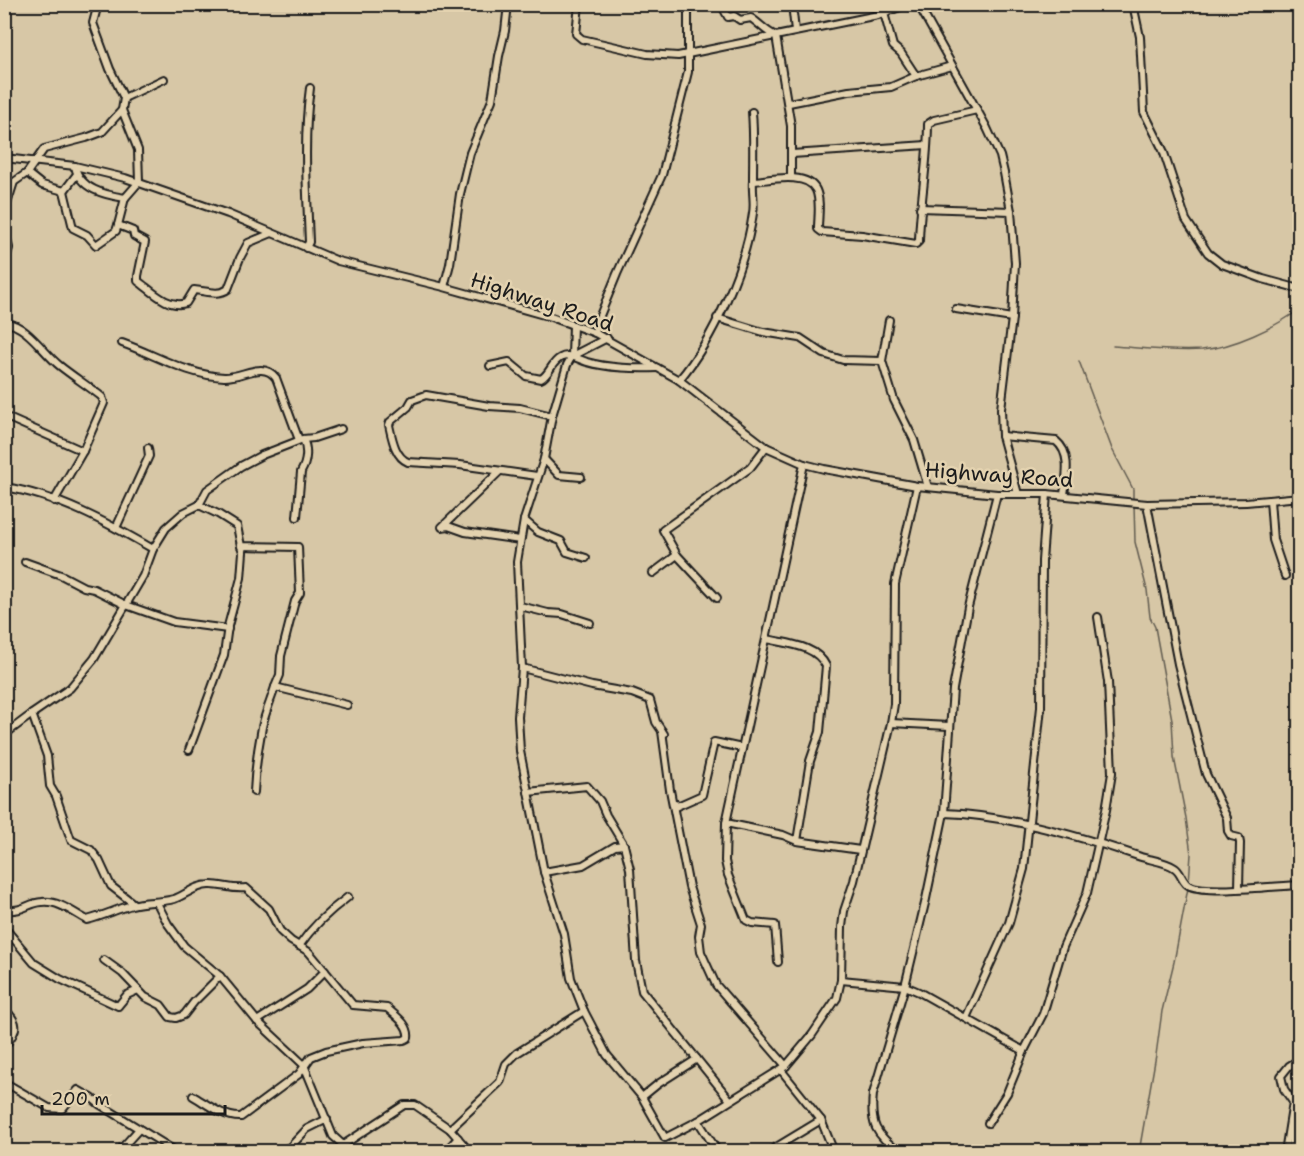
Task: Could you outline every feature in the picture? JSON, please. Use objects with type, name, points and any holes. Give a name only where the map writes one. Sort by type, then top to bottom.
[{"type":"street","points":[[64,191],[73,228],[87,235],[96,245],[116,231],[124,198],[139,182],[138,150],[122,110],[124,98],[110,69],[93,23],[98,4]]},
{"type":"street","points":[[444,287],[450,264],[460,194],[470,153],[492,100],[508,4]]},
{"type":"street","points":[[579,4],[576,34],[582,39],[647,54],[678,56],[884,13],[908,4]]},
{"type":"street","points":[[595,333],[616,274],[662,176],[686,80],[688,11],[694,4]]},
{"type":"street","points":[[721,4],[728,17],[734,16],[740,20],[751,18],[758,22],[766,32],[776,36]]},
{"type":"street","points":[[792,4],[795,31]]},
{"type":"street","points":[[918,4],[1000,156],[1011,211],[1015,263],[1012,318],[1001,409],[1002,436],[1018,494]]},
{"type":"street","points":[[1133,4],[1140,37],[1144,112],[1163,150],[1186,220],[1208,253],[1222,264],[1299,289]]},
{"type":"street","points":[[884,13],[893,45],[916,76]]},
{"type":"street","points":[[776,36],[789,103],[791,177]]},
{"type":"street","points":[[789,103],[849,91],[891,87],[916,76],[952,66]]},
{"type":"street","points":[[124,98],[164,80]]},
{"type":"street","points":[[306,248],[309,242],[306,194],[306,114],[310,88]]},
{"type":"street","points":[[4,213],[14,182],[27,173],[44,149],[102,132],[122,110]]},
{"type":"street","points":[[753,181],[791,177],[810,183],[815,188],[818,229],[822,232],[862,235],[916,244],[919,241],[920,208],[930,122],[977,110]]},
{"type":"street","points":[[679,380],[709,338],[744,253],[754,212],[752,112]]},
{"type":"street","points":[[792,154],[927,145]]},
{"type":"street","name":"Highway Road","points":[[4,158],[38,160],[75,166],[139,182],[228,214],[338,261],[444,287],[595,333],[608,338],[679,380],[766,447],[804,464],[844,474],[917,486],[997,494],[1064,495],[1145,504],[1299,497]]},
{"type":"street","points":[[75,166],[77,174],[98,193],[124,198]]},
{"type":"street","points":[[27,173],[42,185],[64,191]]},
{"type":"street","points":[[64,191],[77,174]]},
{"type":"street","points":[[920,208],[1011,211]]},
{"type":"street","points":[[118,225],[133,231],[135,236],[145,242],[138,281],[170,304],[179,306],[186,303],[194,290],[220,294],[225,292],[249,243],[272,233]]},
{"type":"street","points":[[4,227],[9,248],[4,264]]},
{"type":"street","points":[[956,309],[1012,318]]},
{"type":"street","points":[[717,318],[763,332],[800,338],[824,354],[843,360],[882,361]]},
{"type":"street","points":[[888,320],[882,361],[894,400],[914,440],[928,487]]},
{"type":"street","points":[[4,322],[12,323],[23,330],[58,365],[102,397],[103,408],[83,451],[54,501]]},
{"type":"street","points":[[573,325],[572,356],[567,365],[552,416],[544,459],[524,520],[517,562],[522,668],[518,717],[519,751],[544,873],[564,934],[571,978],[584,1011],[607,1055],[642,1097],[665,1138],[698,1121],[784,1068],[812,1035],[837,998],[841,980],[844,910],[854,881],[894,704],[895,584],[917,486]]},
{"type":"street","points":[[490,366],[509,362],[526,376],[541,379],[559,358],[572,356],[608,338]]},
{"type":"street","points":[[122,343],[174,366],[205,374],[235,376],[269,370],[276,378],[306,454],[305,465],[301,472],[297,517]]},
{"type":"street","points":[[572,356],[588,363],[641,369],[659,368]]},
{"type":"street","points":[[537,476],[460,465],[408,462],[401,459],[390,422],[408,407],[412,400],[426,394],[478,404],[520,408],[552,416]]},
{"type":"street","points":[[4,416],[83,451]]},
{"type":"street","points":[[4,735],[70,688],[94,659],[143,576],[153,549],[166,528],[183,513],[199,505],[207,490],[241,466],[301,440],[340,429]]},
{"type":"street","points":[[1002,436],[1056,441],[1066,454],[1064,495]]},
{"type":"street","points":[[116,528],[148,456],[148,447]]},
{"type":"street","points":[[717,598],[677,555],[663,533],[664,529],[750,468],[766,447]]},
{"type":"street","points":[[544,459],[559,475],[581,477]]},
{"type":"street","points":[[778,962],[775,925],[752,923],[746,920],[734,892],[725,861],[726,823],[804,464]]},
{"type":"street","points":[[500,471],[442,527],[448,526],[465,532],[520,540]]},
{"type":"street","points":[[4,487],[54,501],[116,528],[153,549]]},
{"type":"street","points":[[900,1152],[876,1129],[872,1109],[873,1094],[905,986],[944,813],[953,689],[968,607],[997,494]]},
{"type":"street","points":[[966,1018],[1009,923],[1024,869],[1041,707],[1042,561],[1047,494]]},
{"type":"street","points":[[1270,500],[1274,540],[1285,576]]},
{"type":"street","points":[[1145,504],[1178,663],[1206,774],[1227,818],[1228,831],[1231,836],[1239,838],[1239,888]]},
{"type":"street","points":[[189,750],[224,655],[228,629],[242,578],[243,552],[237,526],[199,505]]},
{"type":"street","points":[[524,520],[538,532],[561,541],[567,552],[586,558]]},
{"type":"street","points":[[241,546],[298,546],[300,593],[295,601],[281,656],[280,675],[262,726],[259,756],[255,767],[254,792]]},
{"type":"street","points":[[653,573],[677,555]]},
{"type":"street","points":[[25,562],[94,589],[126,605],[174,622],[228,629]]},
{"type":"street","points":[[520,606],[590,622]]},
{"type":"street","points":[[988,1124],[1007,1093],[1024,1051],[1043,1014],[1064,947],[1087,893],[1106,810],[1112,773],[1108,682],[1098,617]]},
{"type":"street","points":[[767,639],[807,648],[822,658],[826,666],[820,732],[810,761],[797,841]]},
{"type":"street","points":[[522,668],[592,686],[641,695],[650,700],[656,722],[665,735],[675,807],[702,795],[714,742],[742,748]]},
{"type":"street","points":[[275,687],[347,705]]},
{"type":"street","points":[[32,714],[47,756],[50,786],[56,796],[69,837],[91,850],[99,860],[111,886],[134,904]]},
{"type":"street","points":[[891,723],[949,726]]},
{"type":"street","points":[[662,731],[670,790],[689,887],[700,924],[701,952],[716,985],[784,1068],[821,1120],[834,1152]]},
{"type":"street","points":[[528,792],[587,786],[592,789],[600,801],[624,845],[630,869],[635,953],[642,991],[730,1100]]},
{"type":"street","points":[[944,813],[978,815],[1097,842],[1176,868],[1189,885],[1239,888],[1299,885]]},
{"type":"street","points":[[726,823],[783,835],[797,841],[860,850]]},
{"type":"street","points":[[544,873],[583,865],[615,846],[624,845]]},
{"type":"street","points":[[4,910],[25,909],[42,902],[58,904],[87,920],[102,917],[134,904],[157,903],[176,898],[208,885],[234,889],[246,888],[269,909],[280,931],[309,952],[352,1005],[387,1008],[407,1028],[408,1038],[400,1041],[363,1043],[326,1051],[311,1057],[299,1074],[241,1117],[233,1118],[193,1096]]},
{"type":"street","points":[[299,946],[328,912],[348,897]]},
{"type":"street","points":[[157,903],[168,924],[184,946],[220,976],[257,1021],[304,1065],[333,1136],[344,1145]]},
{"type":"street","points":[[4,927],[34,963],[84,988],[106,1002],[118,1006],[127,995],[138,990]]},
{"type":"street","points":[[104,960],[122,973],[145,997],[161,1005],[170,1017],[176,1018],[184,1015],[220,976]]},
{"type":"street","points":[[257,1021],[307,990],[325,971]]},
{"type":"street","points":[[841,980],[905,986],[1024,1051]]},
{"type":"street","points":[[4,1009],[16,1023],[16,1030],[4,1047]]},
{"type":"street","points":[[450,1129],[500,1082],[506,1064],[516,1053],[584,1011]]},
{"type":"street","points":[[642,1097],[697,1059]]},
{"type":"street","points":[[1285,1152],[1293,1102],[1284,1089],[1281,1076],[1288,1066],[1299,1059]]},
{"type":"street","points":[[4,1082],[49,1108],[62,1109],[78,1090],[177,1152]]},
{"type":"street","points":[[339,1152],[344,1145],[404,1105],[410,1104],[415,1105],[450,1129],[470,1152]]},
{"type":"street","points":[[278,1152],[290,1147],[307,1129],[327,1119]]},
{"type":"street","points":[[768,1152],[821,1120]]},
{"type":"street","points":[[698,1121],[718,1152]]},
{"type":"street","points":[[120,1150],[140,1129]]},
{"type":"street","points":[[445,1152],[458,1138]]},
{"type":"waterway","points":[[1113,346],[1180,350],[1214,348],[1253,336],[1300,309]]},
{"type":"waterway","points":[[1079,361],[1112,449],[1133,489],[1133,499]]},
{"type":"waterway","points":[[1134,504],[1135,542],[1147,590],[1150,617],[1155,627],[1172,720],[1174,757],[1191,854],[1189,883]]},
{"type":"waterway","points":[[1139,1152],[1162,1011],[1188,888]]}]
